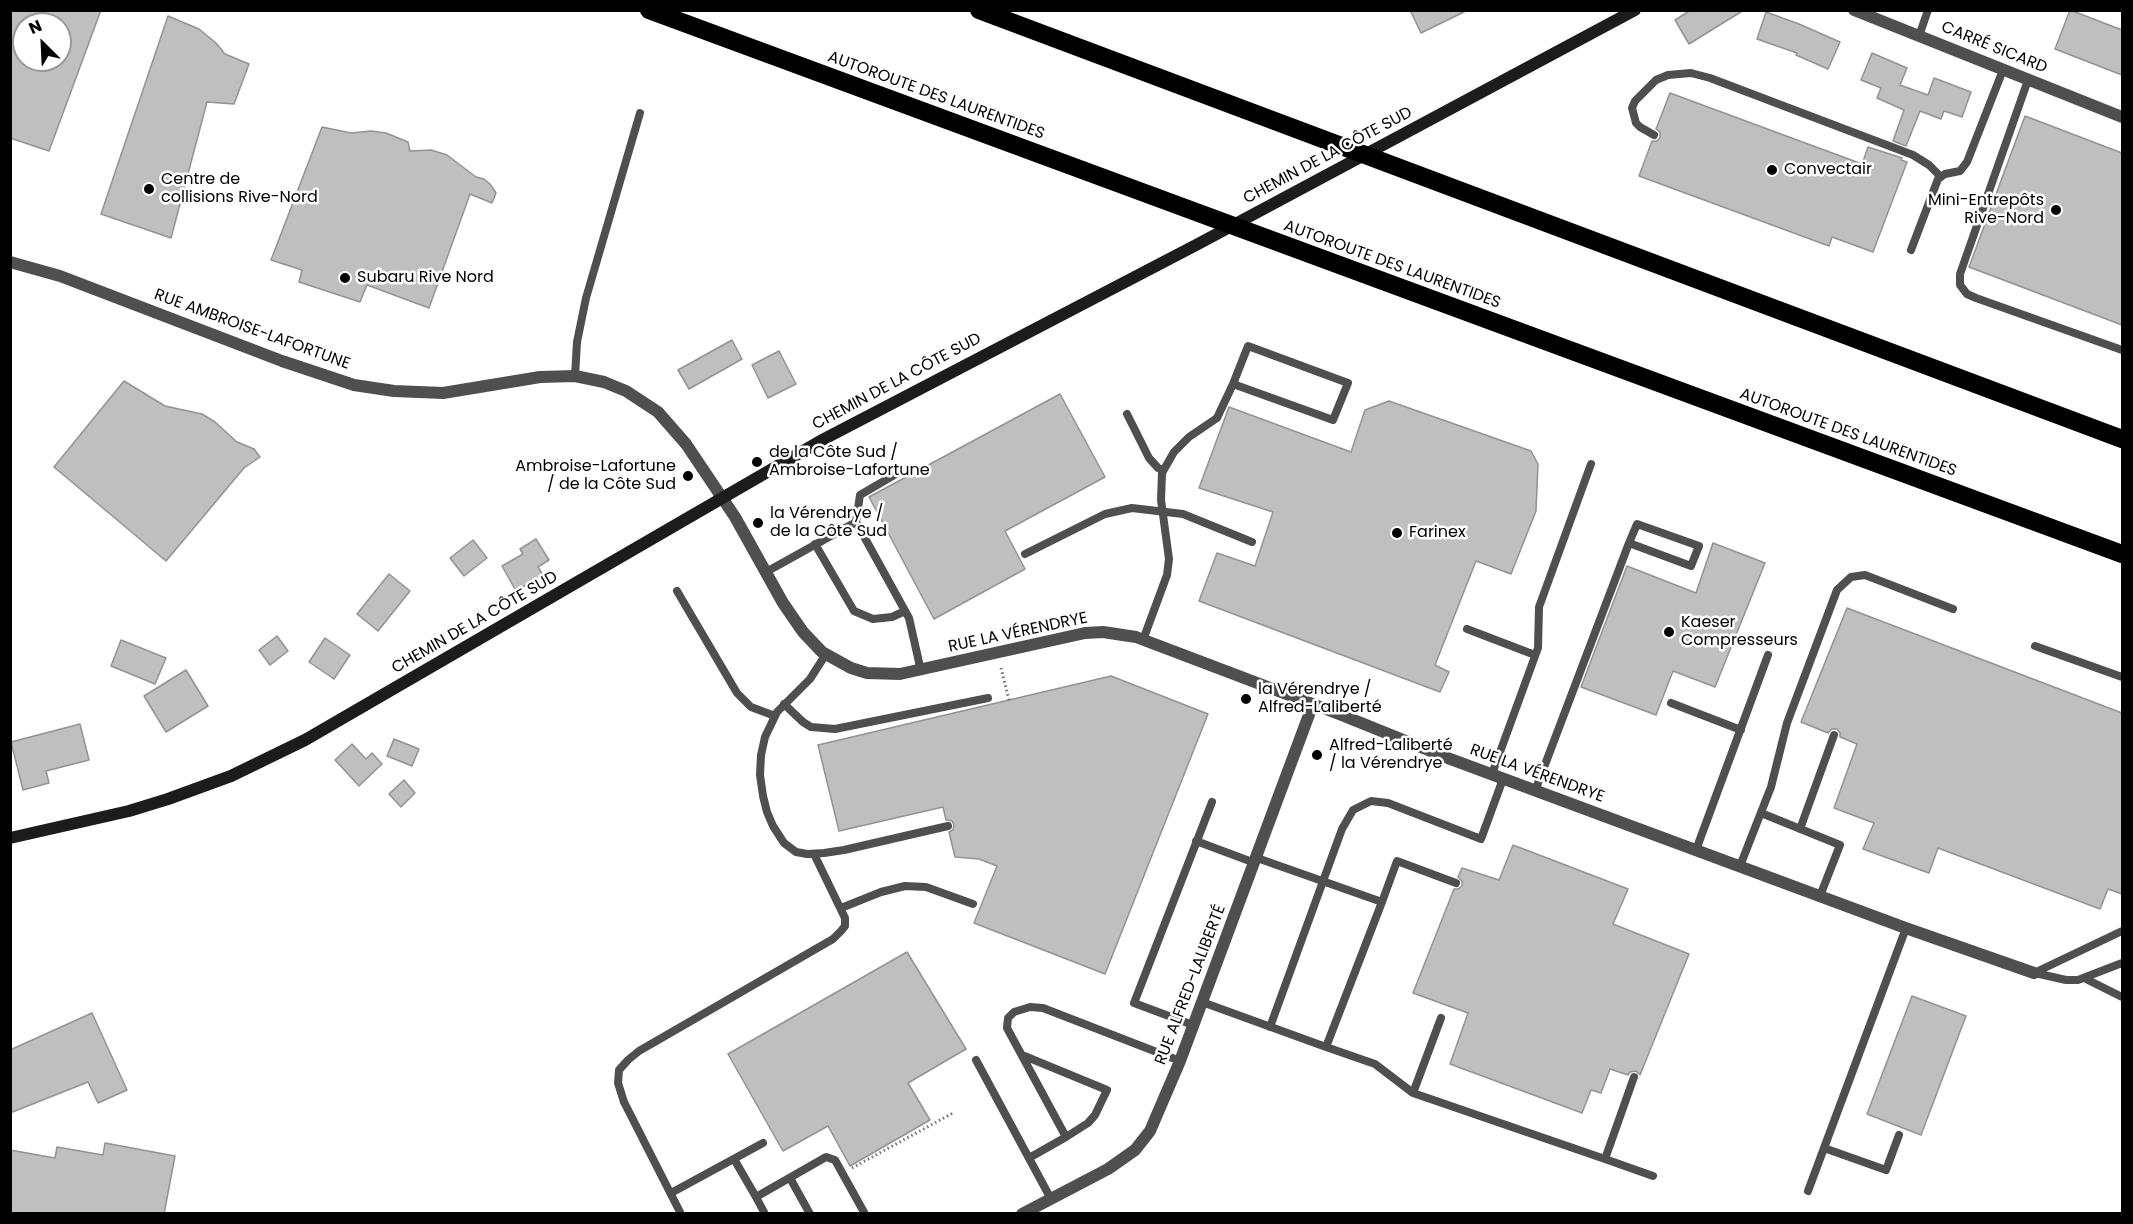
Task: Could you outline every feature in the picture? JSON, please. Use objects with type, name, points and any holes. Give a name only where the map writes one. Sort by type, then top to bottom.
[{"type":"highway","name":"AUTOROUTE DES LAURENTIDES","points":[[649,10],[2122,554]]},
{"type":"highway","points":[[980,10],[2122,439]]},
{"type":"street","name":"CHEMIN DE LA CÔTE SUD","points":[[10,838],[149,806],[215,782],[272,757],[338,722],[865,417],[1197,244],[1635,10]]},
{"type":"street","name":"CARRÉ SICARD","points":[[1854,10],[1880,15],[1919,36],[2122,117]]},
{"type":"street","name":"RUE AMBROISE-LAFORTUNE","points":[[10,262],[60,276],[282,361],[354,385],[394,392],[443,393],[540,377],[575,376],[604,382],[626,391],[658,412],[686,444],[722,498]]},
{"type":"street","name":"RUE LA VÉRENDRYE","points":[[722,498],[802,632],[826,654],[851,668],[884,675],[921,671],[1085,633],[1121,634],[1143,640],[1313,704],[1497,777],[2034,973]]},
{"type":"street","name":"RUE ALFRED-LALIBERTÉ","points":[[1023,1214],[1108,1169],[1144,1141],[1159,1114],[1180,1061],[1313,704]]},
{"type":"lane","points":[[1919,36],[1928,10]]},
{"type":"lane","points":[[1940,176],[1964,168],[2003,70]]},
{"type":"lane","points":[[1654,135],[1636,123],[1632,108],[1635,101],[1656,80],[1668,75],[1691,73],[1710,78],[1913,155],[1929,165],[1940,176]]},
{"type":"lane","points":[[2028,80],[1960,274],[1960,285],[1967,294],[1976,298],[2122,350]]},
{"type":"lane","points":[[575,376],[577,342],[586,298],[640,113]]},
{"type":"lane","points":[[1911,250],[1940,176]]},
{"type":"lane","points":[[1143,640],[1167,575],[1168,544],[1160,484],[1163,470],[1174,452],[1189,437],[1217,418],[1248,346],[1348,383],[1333,420],[1233,384]]},
{"type":"lane","points":[[1127,414],[1149,458],[1163,470]]},
{"type":"lane","points":[[1270,1027],[1348,817],[1362,805],[1371,801],[1388,803],[1481,839],[1497,777],[1538,648],[1539,607],[1591,464]]},
{"type":"lane","points":[[896,474],[860,495],[856,522],[909,618],[921,671]]},
{"type":"lane","points":[[1025,554],[1105,514],[1132,508],[1183,514],[1252,542]]},
{"type":"lane","points":[[765,572],[856,522]]},
{"type":"lane","points":[[1535,790],[1629,543],[1637,524],[1698,546],[1692,566],[1629,543]]},
{"type":"lane","points":[[815,544],[854,610],[873,619],[892,617],[904,610]]},
{"type":"lane","points":[[1740,866],[1771,787],[1787,723],[1837,590],[1851,578],[1865,575],[1953,609]]},
{"type":"lane","points":[[677,591],[737,693],[752,707],[775,716]]},
{"type":"lane","points":[[1467,629],[1535,655]]},
{"type":"lane","points":[[2035,646],[2122,677]]},
{"type":"lane","points":[[826,654],[810,679],[775,716],[765,737],[760,775],[766,812],[784,843],[795,852],[814,854],[844,850],[948,826]]},
{"type":"lane","points":[[1696,850],[1768,655]]},
{"type":"lane","points":[[784,704],[811,727],[835,729],[988,698]]},
{"type":"lane","points":[[1671,703],[1741,730]]},
{"type":"lane","points":[[1800,829],[1834,735]]},
{"type":"lane","points":[[1193,1025],[1134,1003],[1212,802]]},
{"type":"lane","points":[[1761,813],[1840,845],[1820,896]]},
{"type":"lane","points":[[1196,841],[1382,902]]},
{"type":"lane","points":[[681,1214],[624,1102],[618,1083],[619,1070],[639,1051],[833,939],[845,926],[842,908],[814,854]]},
{"type":"lane","points":[[1326,1047],[1397,861],[1456,883]]},
{"type":"lane","points":[[842,908],[881,892],[905,886],[926,887],[973,904]]},
{"type":"lane","points":[[1808,1191],[1906,928]]},
{"type":"lane","points":[[2034,973],[2122,931]]},
{"type":"lane","points":[[2034,973],[2066,980],[2086,979],[2122,963]]},
{"type":"lane","points":[[2086,979],[2122,997]]},
{"type":"lane","points":[[1202,1002],[1375,1064],[1413,1093],[1653,1176]]},
{"type":"lane","points":[[1066,1137],[1006,1023],[1014,1012],[1030,1007],[1044,1008],[1180,1061]]},
{"type":"lane","points":[[1413,1093],[1441,1018]]},
{"type":"lane","points":[[1021,1054],[1107,1090],[1095,1115],[1088,1123],[1029,1158]]},
{"type":"lane","points":[[976,1060],[1051,1199]]},
{"type":"lane","points":[[1605,1159],[1634,1077]]},
{"type":"lane","points":[[1824,1148],[1886,1170],[1899,1135]]},
{"type":"lane","points":[[671,1193],[763,1143]]},
{"type":"lane","points":[[756,1197],[826,1157],[835,1160],[865,1214]]},
{"type":"lane","points":[[734,1159],[765,1214]]},
{"type":"lane","points":[[790,1178],[810,1214]]},
{"type":"path","points":[[1001,668],[1009,700]]},
{"type":"path","points":[[862,1164],[870,1156],[953,1113]]},
{"type":"building","points":[[10,10],[101,10],[49,151],[10,138]]},
{"type":"building","points":[[1410,10],[1468,10],[1421,33]]},
{"type":"building","points":[[1691,10],[1744,10],[1689,44],[1675,20]]},
{"type":"building","points":[[2070,10],[2122,30],[2122,75],[2055,49]]},
{"type":"building","points":[[1766,12],[1840,42],[1828,69],[1796,55],[1797,53],[1757,39]]},
{"type":"building","points":[[168,16],[199,29],[225,54],[249,64],[234,104],[207,102],[171,238],[101,214]]},
{"type":"building","points":[[1872,53],[1907,68],[1900,85],[1928,95],[1934,78],[1971,92],[1962,117],[1944,111],[1941,119],[1920,111],[1906,146],[1893,141],[1904,110],[1877,98],[1881,88],[1861,80]]},
{"type":"building","name":"Convectair","points":[[1670,93],[1862,164],[1868,147],[1902,158],[1901,160],[1907,162],[1873,252],[1832,237],[1829,246],[1639,176],[1652,141],[1660,138],[1660,132],[1656,129]]},
{"type":"building","name":"Mini-Entrepôts Rive-Nord","points":[[2025,116],[2122,153],[2122,325],[1969,267]]},
{"type":"building","points":[[322,127],[351,133],[371,131],[386,133],[408,142],[410,151],[431,150],[447,155],[476,177],[484,179],[496,193],[492,203],[470,194],[429,308],[367,285],[360,302],[299,282],[302,270],[271,260]]},
{"type":"building","points":[[732,340],[742,359],[689,389],[678,370]]},
{"type":"building","points":[[779,351],[796,384],[768,398],[752,365]]},
{"type":"building","points":[[124,381],[165,406],[202,414],[215,422],[237,442],[254,449],[260,457],[244,468],[166,561],[54,467]]},
{"type":"building","points":[[1060,394],[1105,477],[1005,531],[1025,569],[934,619],[869,497]]},
{"type":"building","name":"Farinex","points":[[1389,401],[1531,451],[1538,464],[1536,511],[1511,574],[1476,561],[1435,665],[1449,672],[1440,692],[1199,601],[1217,553],[1255,566],[1273,512],[1199,488],[1229,407],[1351,452],[1365,410]]},
{"type":"building","points":[[536,539],[549,560],[538,567],[543,575],[516,591],[502,566],[523,554],[520,549]]},
{"type":"building","points":[[473,540],[487,558],[464,576],[450,558]]},
{"type":"building","name":"Kaeser Compresseurs","points":[[1713,543],[1765,563],[1715,687],[1673,671],[1656,715],[1581,687],[1627,566],[1696,593]]},
{"type":"building","points":[[389,574],[410,591],[378,631],[357,614]]},
{"type":"building","points":[[1847,608],[2122,713],[2122,894],[2108,889],[2100,909],[1938,848],[1929,873],[1863,849],[1874,823],[1834,808],[1857,744],[1840,737],[1837,729],[1832,729],[1828,733],[1801,722]]},
{"type":"building","points":[[277,636],[288,651],[270,665],[259,650]]},
{"type":"building","points":[[325,638],[350,655],[334,679],[309,662]]},
{"type":"building","points":[[121,640],[166,658],[155,684],[111,666]]},
{"type":"building","points":[[186,670],[208,706],[166,732],[144,696]]},
{"type":"building","points":[[1111,676],[1208,714],[1105,974],[974,923],[997,866],[979,859],[955,857],[949,832],[953,830],[954,825],[952,821],[946,820],[943,807],[839,831],[818,745]]},
{"type":"building","points":[[80,724],[89,760],[46,771],[49,783],[23,790],[11,742]]},
{"type":"building","points":[[394,739],[419,749],[412,766],[387,756]]},
{"type":"building","points":[[352,744],[366,759],[372,753],[382,764],[359,786],[335,760]]},
{"type":"building","points":[[404,780],[415,793],[401,807],[389,794]]},
{"type":"building","points":[[1513,845],[1628,889],[1613,924],[1689,954],[1640,1075],[1636,1071],[1628,1075],[1610,1069],[1601,1093],[1591,1090],[1582,1113],[1450,1064],[1468,1013],[1413,993],[1454,889],[1462,886],[1462,881],[1458,877],[1462,868],[1499,880]]},
{"type":"building","points":[[907,952],[966,1049],[908,1083],[930,1120],[850,1166],[828,1126],[783,1151],[728,1054]]},
{"type":"building","points":[[1912,996],[1966,1016],[1921,1135],[1867,1114]]},
{"type":"building","points":[[92,1013],[127,1090],[98,1103],[88,1082],[10,1113],[10,1050]]},
{"type":"building","points":[[105,1143],[175,1156],[164,1214],[10,1214],[10,1150],[55,1158],[57,1147],[103,1155]]},
{"type":"place","name":"Convectair","points":[[1772,170]]},
{"type":"place","name":"Centre de collisions Rive-Nord","points":[[149,189]]},
{"type":"place","name":"Mini-Entrepôts Rive-Nord","points":[[2056,210]]},
{"type":"place","name":"Subaru Rive Nord","points":[[345,278]]},
{"type":"place","name":"de la Côte Sud / Ambroise-Lafortune","points":[[757,462]]},
{"type":"place","name":"Ambroise-Lafortune / de la Côte Sud","points":[[688,476]]},
{"type":"place","name":"la Vérendrye / de la Côte Sud","points":[[758,523]]},
{"type":"place","name":"Farinex","points":[[1397,533]]},
{"type":"place","name":"Kaeser Compresseurs","points":[[1669,632]]},
{"type":"place","name":"la Vérendrye / Alfred-Laliberté","points":[[1246,699]]},
{"type":"place","name":"Alfred-Laliberté / la Vérendrye","points":[[1317,755]]}]
